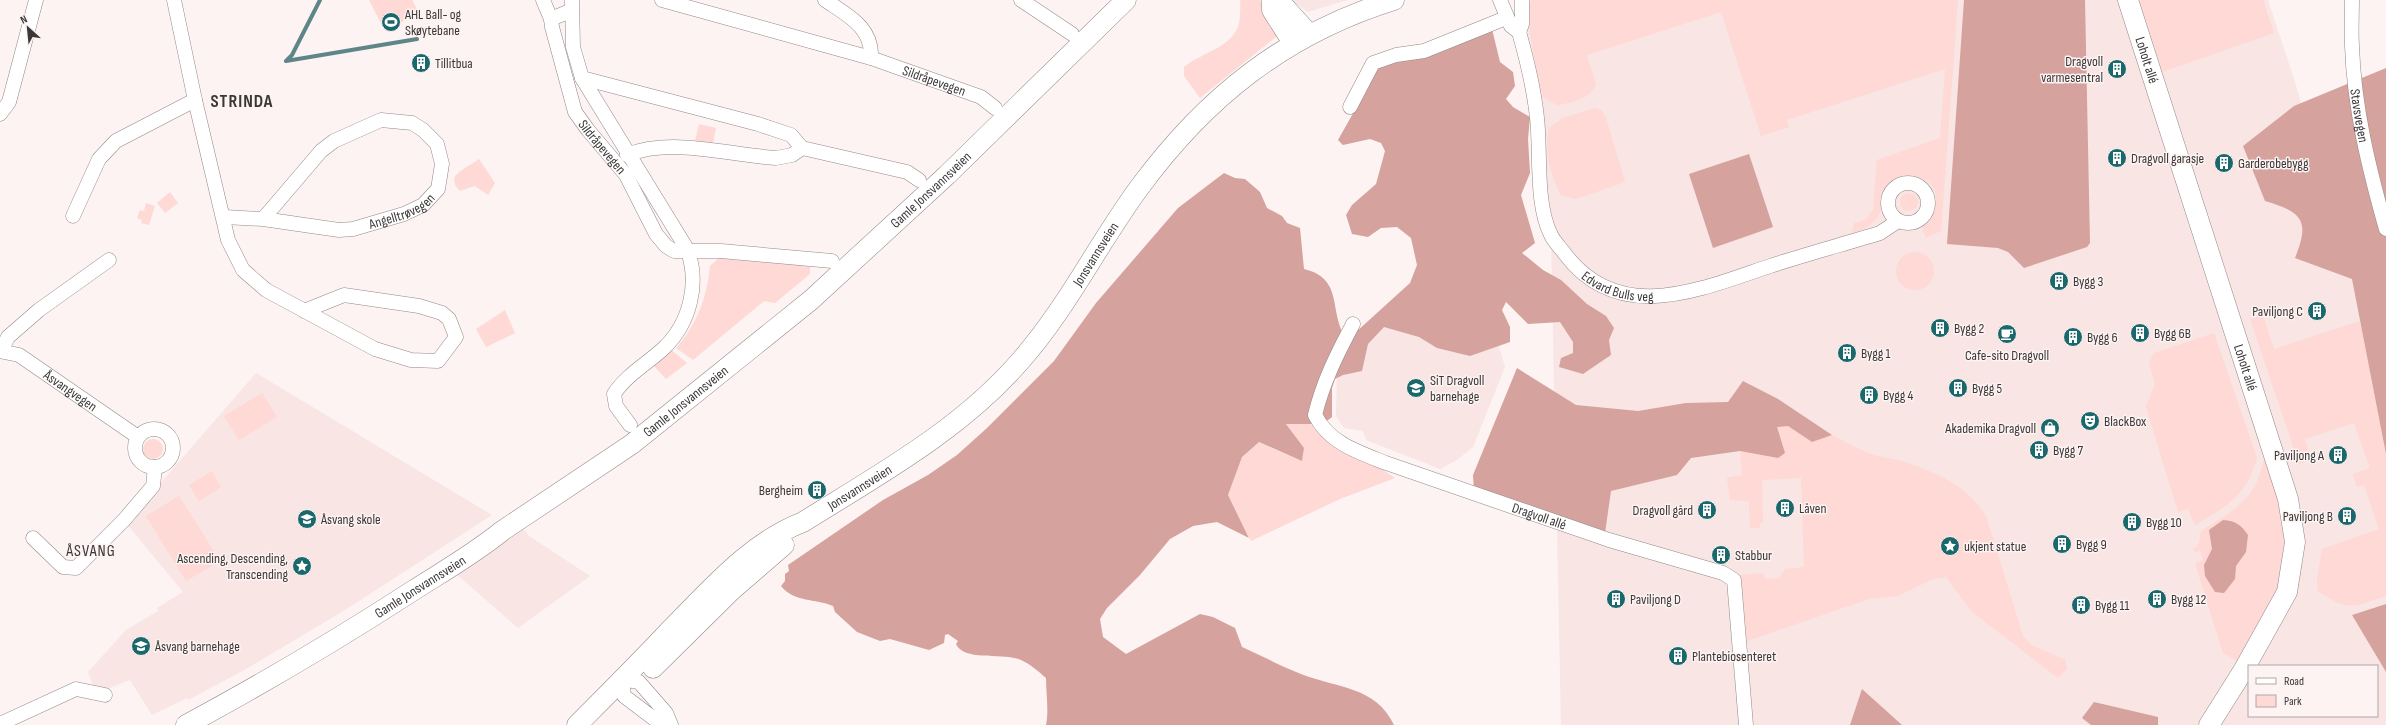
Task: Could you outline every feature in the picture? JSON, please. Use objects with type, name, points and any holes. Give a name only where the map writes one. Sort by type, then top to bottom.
[{"type":"street","points":[[0,114],[9,102],[36,0]]},
{"type":"street","points":[[174,0],[195,100],[224,217],[228,240],[243,270],[266,290],[304,311],[375,349],[411,360],[438,361],[456,337],[448,319],[442,313],[419,306],[344,295],[304,311]]},
{"type":"street","name":"Sildråpevegen","points":[[543,0],[551,19],[554,38],[575,112],[588,130],[626,175],[656,234],[662,242],[680,250]]},
{"type":"street","name":"Sildråpevegen","points":[[662,0],[871,58],[981,97],[995,108]]},
{"type":"street","points":[[825,0],[866,31],[872,47],[871,58]]},
{"type":"street","points":[[1021,0],[1072,34]]},
{"type":"street","name":"Gamle Jonsvannsveien","points":[[186,725],[278,674],[391,605],[483,546],[502,531],[632,444],[754,348],[865,252],[1126,0]]},
{"type":"street","points":[[1272,0],[1272,10],[1301,39]]},
{"type":"street","points":[[1275,0],[1282,3],[1301,39]]},
{"type":"street","name":"Jonsvannsveien","points":[[594,725],[737,565],[786,529],[803,522],[944,432],[998,386],[1045,332],[1138,189],[1170,150],[1227,90],[1301,39],[1340,19],[1394,0]]},
{"type":"street","name":"Edvard Bulls veg","points":[[1500,0],[1511,26],[1519,32]]},
{"type":"street","name":"Edvard Bulls veg","points":[[1522,0],[1522,24],[1519,32],[1530,73],[1537,118],[1540,184],[1550,235],[1575,267],[1598,286],[1627,296],[1667,297],[1701,289],[1880,232],[1898,221]]},
{"type":"street","name":"Loholt allé","points":[[2128,0],[2177,158],[2200,222],[2288,499],[2294,531],[2292,570],[2287,592],[2243,672],[2209,725]]},
{"type":"street","name":"Stavsvegen","points":[[2352,0],[2352,46],[2360,121],[2368,164],[2386,229]]},
{"type":"street","name":"Sildråpevegen","points":[[551,19],[571,5]]},
{"type":"street","name":"Sildråpevegen","points":[[571,5],[573,47],[582,78],[680,250],[692,266],[694,290],[686,314],[664,348],[624,382],[614,394],[616,406],[630,425]]},
{"type":"street","points":[[1350,107],[1373,63],[1396,55],[1424,51],[1501,20]]},
{"type":"street","points":[[582,78],[726,116],[791,135],[802,148],[907,172],[919,180]]},
{"type":"street","points":[[73,216],[99,159],[116,141],[195,100]]},
{"type":"street","name":"Angelltrøvegen","points":[[224,217],[346,230],[387,220],[423,205],[438,189],[442,164],[437,144],[423,130],[412,123],[398,120],[381,120],[375,122],[334,141],[321,152],[263,220]]},
{"type":"street","name":"Sildråpevegen","points":[[627,155],[645,150],[674,146],[776,158],[792,155],[802,148]]},
{"type":"street","points":[[680,250],[832,261]]},
{"type":"street","name":"Åsvangvegen","points":[[109,260],[40,310],[8,337],[0,351],[19,355],[138,437]]},
{"type":"street","name":"Dragvoll allé","points":[[1353,324],[1321,390],[1315,415],[1321,427],[1350,448],[1400,468],[1609,540],[1723,573],[1734,580],[1746,725]]},
{"type":"street","points":[[160,429],[167,433],[172,440],[174,448],[171,457],[164,464],[155,467],[147,466],[140,461],[136,454],[135,445],[138,437],[144,431],[160,429]]},
{"type":"street","points":[[33,538],[63,567],[76,568],[124,520],[153,486],[155,467]]},
{"type":"street","points":[[628,686],[657,721],[667,725]]},
{"type":"street","points":[[628,686],[666,713],[671,725]]},
{"type":"street","name":"Jonsvannsveien","points":[[577,725],[628,686]]},
{"type":"street","points":[[0,724],[76,689],[106,695]]},
{"type":"shaded area","points":[[1291,0],[1347,0],[1308,12]]},
{"type":"shaded area","points":[[1529,0],[2268,0],[2294,79],[2386,384],[2386,604],[2352,615],[2386,672],[2386,725],[1561,725],[1551,235],[1524,11]]},
{"type":"shaded area","points":[[1964,0],[2085,0],[2090,243],[2087,247],[2024,268],[2008,252],[1998,248],[1947,244]]},
{"type":"shaded area","points":[[1492,29],[1500,62],[1513,72],[1515,86],[1506,99],[1513,107],[1530,117],[1528,139],[1530,173],[1521,195],[1535,243],[1522,253],[1543,270],[1561,280],[1587,304],[1606,316],[1614,328],[1609,340],[1611,355],[1583,374],[1559,367],[1561,358],[1573,353],[1573,342],[1560,322],[1528,324],[1506,302],[1502,310],[1510,327],[1510,342],[1470,356],[1437,348],[1419,337],[1384,327],[1368,344],[1362,371],[1343,375],[1335,379],[1332,388],[1332,417],[1323,424],[1286,424],[1304,448],[1302,461],[1259,442],[1242,457],[1228,495],[1249,538],[1217,522],[1193,526],[1170,539],[1140,575],[1107,608],[1100,619],[1103,637],[1126,654],[1200,614],[1213,617],[1235,628],[1242,647],[1301,674],[1366,695],[1386,712],[1394,725],[1046,725],[1046,678],[1021,660],[967,653],[960,650],[956,644],[958,641],[948,634],[945,635],[944,643],[929,650],[890,639],[880,641],[857,632],[835,612],[833,606],[799,598],[792,595],[781,586],[785,581],[785,574],[789,571],[788,565],[883,500],[928,475],[957,455],[987,428],[1054,361],[1096,303],[1178,208],[1224,173],[1235,178],[1245,179],[1260,192],[1267,208],[1282,216],[1287,223],[1300,228],[1304,269],[1316,273],[1324,279],[1330,287],[1343,333],[1356,332],[1410,283],[1417,265],[1411,238],[1397,227],[1381,228],[1368,237],[1352,234],[1346,215],[1352,205],[1376,184],[1385,151],[1381,143],[1370,139],[1343,145],[1338,140],[1360,101],[1374,68]]},
{"type":"shaded area","points":[[2386,68],[2386,454],[2352,279],[2295,258],[2302,235],[2300,220],[2288,209],[2265,201],[2243,146],[2294,106]]},
{"type":"shaded area","points":[[1749,154],[1773,227],[1713,248],[1689,174]]},
{"type":"shaded area","name":"SiT Dragvoll barnehage","points":[[1403,299],[1456,301],[1499,346],[1505,367],[1473,447],[1457,460],[1440,469],[1366,440],[1363,431],[1344,428],[1336,416],[1337,376]]},
{"type":"shaded area","points":[[1517,368],[1576,405],[1638,411],[1686,403],[1728,402],[1743,381],[1778,399],[1832,435],[1812,442],[1788,426],[1777,427],[1785,453],[1778,458],[1740,451],[1691,458],[1677,475],[1611,491],[1605,533],[1474,491],[1473,475]]},
{"type":"shaded area","name":"Åsvang skole","points":[[256,373],[492,515],[345,610],[246,669],[188,700],[187,698],[152,715],[130,680],[109,688],[99,688],[93,685],[88,672],[126,630],[158,611],[157,608],[183,592],[126,523]]},
{"type":"shaded area","points":[[2223,520],[2238,524],[2248,535],[2246,552],[2236,566],[2235,579],[2224,593],[2215,592],[2205,576],[2204,565],[2212,549],[2209,530]]},
{"type":"shaded area","points":[[523,528],[529,536],[590,576],[518,628],[453,571]]},
{"type":"shaded area","points":[[2386,604],[2386,672],[2352,615]]},
{"type":"shaded area","points":[[1862,689],[1902,725],[1850,725]]},
{"type":"shaded area","points":[[2094,702],[2158,717],[2158,725],[2091,725],[2082,718]]},
{"type":"green space","name":"AHL Ball- og Skøytebane","points":[[369,0],[412,0],[419,13],[385,31]]},
{"type":"green space","points":[[1240,0],[1260,0],[1277,26],[1277,36],[1200,98],[1184,76],[1184,67],[1227,42],[1234,35],[1240,16]]},
{"type":"green space","points":[[1532,0],[1958,0],[1941,231],[1926,238],[1922,228],[1933,208],[1935,194],[1933,188],[1928,182],[1918,177],[1906,175],[1893,181],[1887,188],[1876,220],[1867,227],[1852,233],[1854,223],[1865,220],[1873,210],[1877,160],[1940,138],[1945,69],[1787,120],[1789,127],[1761,136],[1721,12],[1587,55],[1596,85],[1593,90],[1580,100],[1557,105],[1544,98],[1539,86],[1526,10]]},
{"type":"green space","points":[[2137,0],[2263,0],[2274,33],[2162,72]]},
{"type":"green space","points":[[1595,108],[1602,111],[1606,118],[1625,182],[1576,199],[1561,195],[1549,162],[1547,145],[1549,128],[1563,118]]},
{"type":"green space","points":[[699,124],[716,128],[713,143],[695,141]]},
{"type":"green space","points":[[479,159],[495,183],[488,195],[475,186],[460,191],[455,185],[454,178],[462,170]]},
{"type":"green space","points":[[170,192],[178,203],[165,213],[157,203]]},
{"type":"green space","points":[[1909,193],[1915,196],[1918,202],[1915,208],[1909,211],[1903,208],[1900,202],[1903,196]]},
{"type":"green space","points":[[146,203],[155,206],[149,225],[141,223],[142,220],[137,218],[140,210],[144,211]]},
{"type":"green space","points":[[1911,252],[1919,252],[1929,257],[1933,264],[1933,278],[1929,285],[1919,290],[1911,290],[1901,285],[1899,282],[1896,275],[1896,267],[1901,257],[1904,255]]},
{"type":"green space","points":[[720,257],[803,264],[810,267],[810,274],[775,303],[764,301],[693,360],[676,348],[690,330],[700,310],[709,277],[710,266]]},
{"type":"green space","points":[[505,310],[515,333],[486,347],[476,329]]},
{"type":"green space","points":[[2263,315],[2274,349],[2360,321],[2386,454],[2386,596],[2351,606],[2344,605],[2328,598],[2318,591],[2317,580],[2322,549],[2379,529],[2364,485],[2357,487],[2353,474],[2370,468],[2354,423],[2305,439],[2311,460],[2299,464],[2250,319]]},
{"type":"green space","points":[[2214,333],[2257,458],[2247,482],[2234,499],[2217,512],[2195,525],[2188,509],[2178,512],[2146,407],[2155,384],[2149,363],[2154,353]]},
{"type":"green space","points":[[669,348],[687,363],[666,379],[653,365]]},
{"type":"green space","points":[[262,393],[277,417],[239,440],[224,416]]},
{"type":"green space","points":[[1313,423],[1395,478],[1340,499],[1251,541],[1228,495],[1242,457],[1258,442],[1302,461],[1304,448],[1286,424]]},
{"type":"green space","points":[[1788,426],[1811,442],[1832,435],[1871,454],[1900,460],[1932,472],[1965,491],[1974,500],[1987,519],[2023,636],[2030,644],[2065,660],[2067,669],[2058,678],[1972,612],[1946,577],[1933,579],[1898,596],[1869,599],[1747,641],[1740,575],[1764,573],[1765,579],[1779,578],[1785,569],[1804,567],[1801,478],[1762,480],[1763,523],[1760,523],[1760,528],[1750,528],[1749,501],[1730,500],[1727,478],[1742,475],[1740,451],[1778,458],[1777,427]]},
{"type":"green space","points":[[153,439],[160,442],[163,449],[160,456],[153,459],[146,456],[143,449],[146,442]]},
{"type":"green space","points":[[2263,461],[2269,461],[2288,540],[2284,570],[2271,610],[2239,662],[2223,653],[2195,563],[2203,560],[2200,551],[2195,552],[2193,549],[2199,544],[2201,531],[2232,511],[2249,495],[2260,474]]},
{"type":"green space","points":[[212,471],[221,487],[199,501],[189,485]]},
{"type":"green space","points":[[179,496],[220,561],[186,581],[146,516]]},
{"type":"waterway","points":[[320,0],[292,55],[286,61],[417,39]]},
{"type":"place","name":"AHL Ball- og Skøytebane","points":[[391,22]]},
{"type":"place","name":"Tillitbua","points":[[421,63]]},
{"type":"place","name":"Dragvoll varmesentral","points":[[2117,69]]},
{"type":"place","name":"Dragvoll garasje","points":[[2117,158]]},
{"type":"place","name":"Garderobebygg","points":[[2224,163]]},
{"type":"place","name":"Bygg 3","points":[[2059,281]]},
{"type":"place","name":"Paviljong C","points":[[2317,311]]},
{"type":"place","name":"Bygg 2","points":[[1940,328]]},
{"type":"place","name":"Bygg 6B","points":[[2140,333]]},
{"type":"place","name":"Cafe-sito Dragvoll","points":[[2007,334]]},
{"type":"place","name":"Bygg 6","points":[[2073,337]]},
{"type":"place","name":"Bygg 1","points":[[1847,353]]},
{"type":"place","name":"SiT Dragvoll barnehage","points":[[1416,388]]},
{"type":"place","name":"Bygg 5","points":[[1958,388]]},
{"type":"place","name":"Bygg 4","points":[[1869,395]]},
{"type":"place","name":"BlackBox","points":[[2090,421]]},
{"type":"place","name":"Akademika Dragvoll","points":[[2050,428]]},
{"type":"place","name":"Bygg 7","points":[[2039,450]]},
{"type":"place","name":"Paviljong A","points":[[2338,455]]},
{"type":"place","name":"Bergheim","points":[[817,490]]},
{"type":"place","name":"Låven","points":[[1785,508]]},
{"type":"place","name":"Dragvoll gård","points":[[1707,510]]},
{"type":"place","name":"Paviljong B","points":[[2347,516]]},
{"type":"place","name":"Åsvang skole","points":[[307,519]]},
{"type":"place","name":"Bygg 10","points":[[2132,522]]},
{"type":"place","name":"Bygg 9","points":[[2062,544]]},
{"type":"place","name":"ukjent statue","points":[[1950,546]]},
{"type":"place","name":"Stabbur","points":[[1721,555]]},
{"type":"place","name":"Ascending, Descending, Transcending","points":[[302,566]]},
{"type":"place","name":"Paviljong D","points":[[1616,599]]},
{"type":"place","name":"Bygg 12","points":[[2157,599]]},
{"type":"place","name":"Bygg 11","points":[[2081,605]]},
{"type":"place","name":"Åsvang barnehage","points":[[141,646]]},
{"type":"place","name":"Plantebiosenteret","points":[[1678,656]]},
{"type":"district","name":"STRINDA","points":[[242,101]]},
{"type":"district","name":"ÅSVANG","points":[[91,550]]}]
